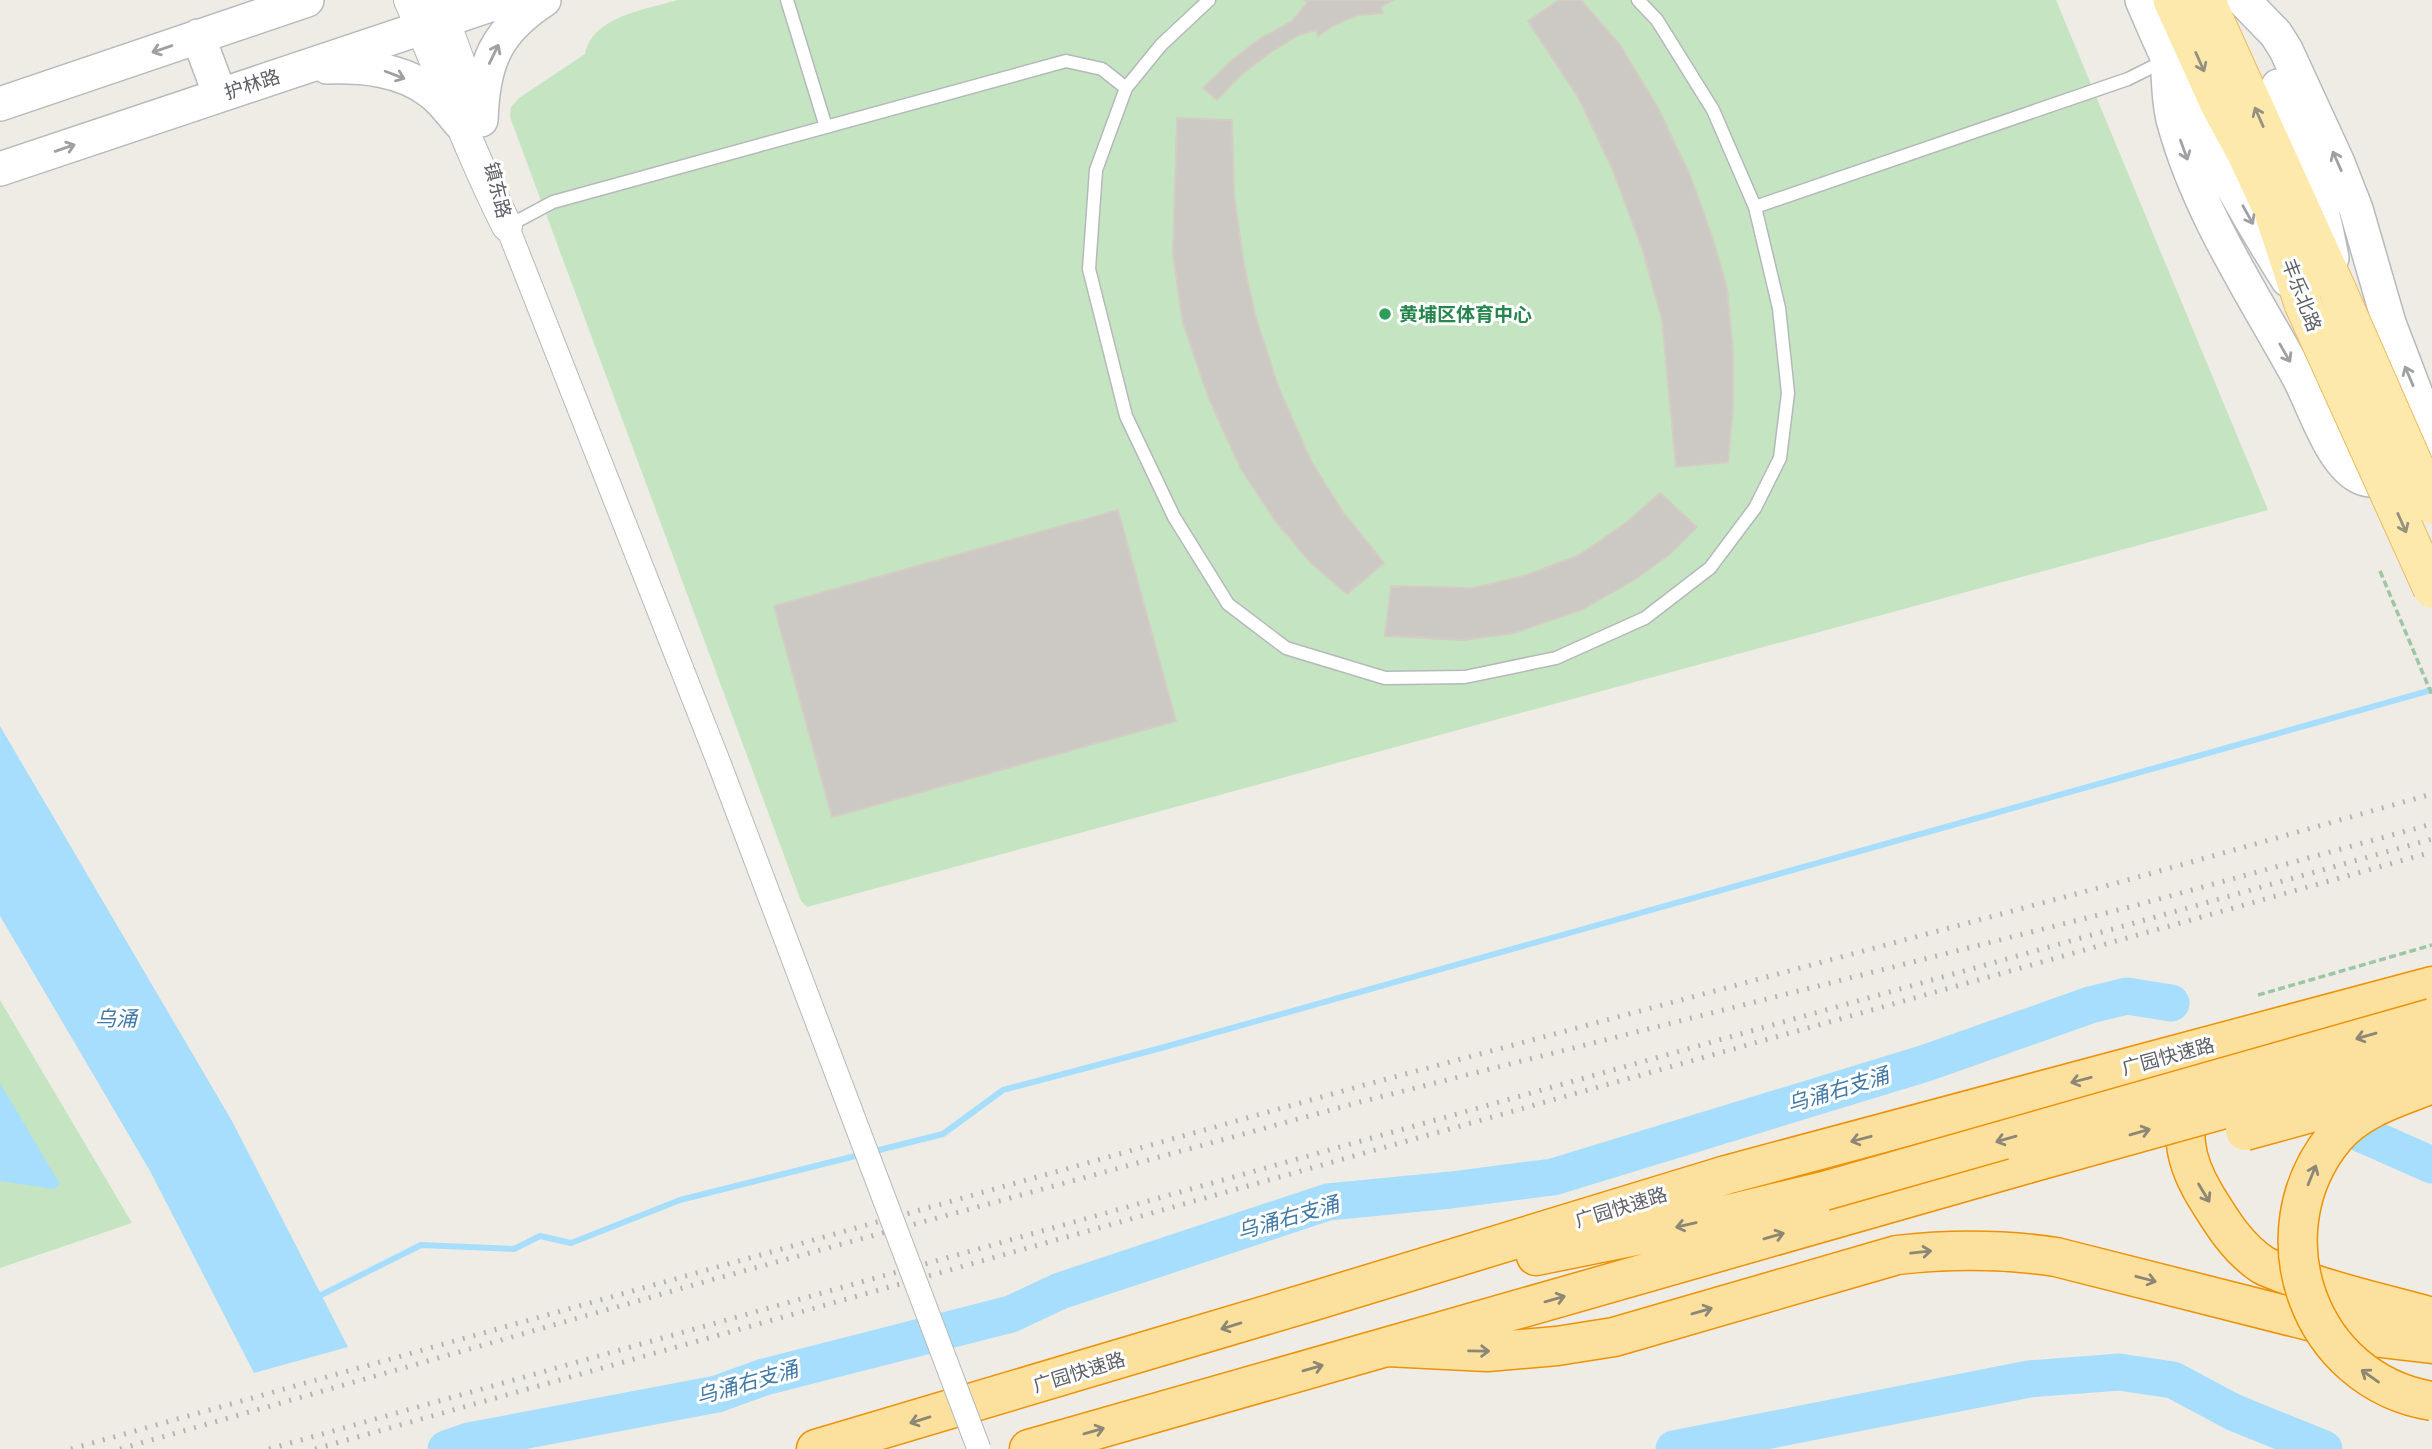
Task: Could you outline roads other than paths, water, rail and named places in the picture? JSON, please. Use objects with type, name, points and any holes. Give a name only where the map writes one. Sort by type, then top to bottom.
[{"type":"highway","name":"广园快速路","points":[[816,1449],[1726,1175],[2432,986]]},
{"type":"highway","points":[[1320,1299],[1655,1232],[1824,1191],[2432,1018]]},
{"type":"highway","points":[[2288,1024],[2216,1067],[2196,1089],[2187,1111],[2185,1126],[2186,1151],[2197,1182],[2236,1241],[2264,1265],[2310,1284],[2432,1317]]},
{"type":"highway","points":[[2034,1175],[2432,1051]]},
{"type":"highway","points":[[1029,1449],[1918,1194],[2034,1175],[2432,1082]]},
{"type":"highway","points":[[2432,1082],[2373,1107],[2337,1135],[2316,1164],[2305,1191],[2299,1220],[2298,1253],[2303,1289],[2315,1317],[2349,1360],[2389,1389],[2432,1401]]},
{"type":"highway","points":[[1387,1347],[1487,1352],[1557,1346],[1614,1337],[1897,1255],[1937,1250],[2019,1251],[2056,1257],[2372,1337],[2432,1344]]},
{"type":"main road","points":[[0,104],[279,6],[307,0]]},
{"type":"main road","name":"护林路","points":[[0,169],[303,67],[428,12],[505,0]]},
{"type":"main road","points":[[303,67],[360,66],[385,71],[431,92],[471,122],[487,69],[499,43],[520,15],[544,0]]},
{"type":"main road","points":[[2142,0],[2167,59],[2242,204],[2303,304]]},
{"type":"main road","name":"丰乐北路","points":[[2172,0],[2220,106],[2273,212],[2303,304],[2432,589]]},
{"type":"main road","name":"丰乐北路","points":[[2206,0],[2432,505]]},
{"type":"main road","points":[[2167,59],[2173,121],[2201,193],[2238,273],[2292,365],[2342,463],[2363,479],[2377,481],[2393,475],[2425,450],[2429,438],[2423,409],[2389,323],[2361,225],[2338,163],[2286,50],[2276,34],[2240,0]]},
{"type":"main road","points":[[2240,0],[2306,153],[2322,210],[2338,291]]},
{"type":"main road","points":[[198,36],[220,95]]},
{"type":"street","name":"镇东路","points":[[428,12],[471,122],[507,226]]},
{"type":"street","points":[[507,226],[719,763],[979,1449]]},
{"type":"lane","points":[[786,0],[826,127]]},
{"type":"lane","points":[[1209,0],[1161,45],[1126,88],[1096,170],[1089,269],[1126,416],[1174,517],[1228,604],[1286,648],[1385,678],[1465,677],[1556,658],[1645,618],[1710,568],[1755,508],[1780,458],[1788,393],[1779,308],[1755,207],[1713,110],[1657,20],[1638,0]]},
{"type":"lane","points":[[1755,207],[2128,79],[2167,59]]},
{"type":"lane","points":[[507,226],[553,202],[1066,61],[1102,69],[1126,88]]},
{"type":"water","name":"乌涌","points":[[0,726],[232,1121],[348,1347],[254,1373],[150,1171],[0,916]]},
{"type":"water","points":[[0,1083],[60,1184],[54,1189],[0,1181]]},
{"type":"waterway","points":[[317,1297],[421,1245],[514,1249],[540,1236],[571,1243],[680,1200],[943,1134],[1003,1090],[1161,1048],[2432,690]]},
{"type":"waterway","name":"乌涌右支涌","points":[[446,1449],[469,1441],[717,1394],[764,1377],[1011,1314],[1060,1291],[1328,1202],[1553,1177],[1926,1063],[2090,1005],[2127,996],[2171,1003]]},
{"type":"waterway","name":"乌涌右支涌","points":[[2321,1116],[2432,1165]]},
{"type":"waterway","name":"乌涌右支涌","points":[[1674,1449],[2029,1379],[2119,1372],[2173,1380],[2233,1412],[2324,1449]]},
{"type":"railway","points":[[71,1449],[1357,1087],[2124,881],[2432,794]]},
{"type":"railway","points":[[120,1449],[711,1280],[1360,1102],[2130,907],[2432,824]]},
{"type":"railway","points":[[269,1449],[2432,839]]},
{"type":"railway","points":[[315,1449],[2432,852]]},
{"type":"place","name":"黄埔区体育中心","points":[[1385,314]]}]
